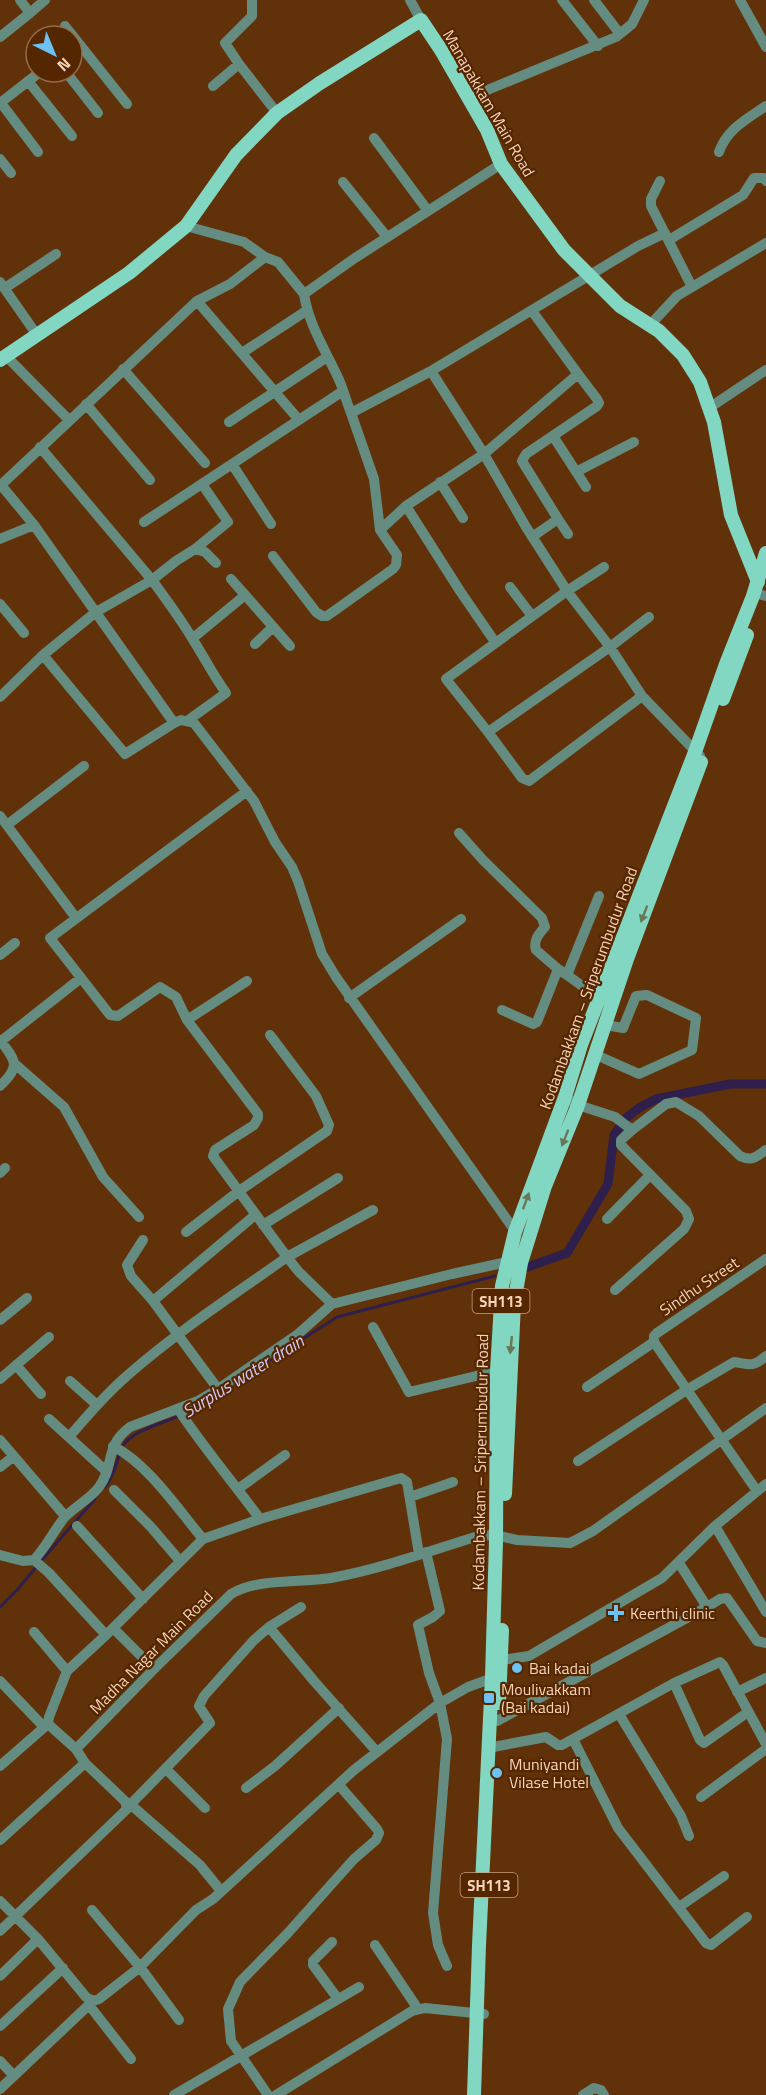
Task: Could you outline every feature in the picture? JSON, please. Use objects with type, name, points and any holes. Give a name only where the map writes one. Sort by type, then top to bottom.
[{"type":"main road","name":"Manapakkam Main Road","points":[[3,358],[129,273],[186,226],[236,155],[277,113],[420,20],[441,50],[487,130],[501,164],[564,250],[620,306],[659,331],[683,355],[700,382],[714,422],[731,515],[763,589]]},
{"type":"main road","name":"Kodambakkam – Sriperumbudur Road","points":[[499,1535],[514,1303],[515,1231],[565,1097],[581,1045],[699,755],[763,589],[766,553]]},
{"type":"main road","name":"Kodambakkam – Sriperumbudur Road","points":[[492,1747],[497,1721],[499,1535],[497,1371],[502,1286],[514,1263],[578,1105],[699,755]]},
{"type":"main road","name":"Kodambakkam – Sriperumbudur Road","points":[[474,2095],[497,1668]]},
{"type":"main road","name":"Kodambakkam – Sriperumbudur Road","points":[[480,2013],[483,2095]]},
{"type":"street","points":[[20,0],[30,13]]},
{"type":"street","points":[[0,37],[45,0]]},
{"type":"street","points":[[252,0],[252,16],[225,43],[277,113]]},
{"type":"street","points":[[410,0],[420,20]]},
{"type":"street","points":[[562,0],[598,46]]},
{"type":"street","points":[[594,0],[620,34]]},
{"type":"street","points":[[468,98],[598,46],[620,34],[632,24],[644,0]]},
{"type":"street","points":[[740,0],[766,47]]},
{"type":"street","points":[[84,54],[128,104]]},
{"type":"street","points":[[213,86],[239,64]]},
{"type":"street","points":[[24,84],[0,103],[38,152]]},
{"type":"street","points":[[30,84],[72,136]]},
{"type":"street","points":[[75,84],[98,113]]},
{"type":"street","points":[[719,152],[723,141],[732,130],[766,106]]},
{"type":"street","points":[[374,138],[428,211]]},
{"type":"street","points":[[0,159],[11,173]]},
{"type":"street","points":[[304,294],[387,237],[501,164]]},
{"type":"street","points":[[351,414],[431,371],[638,246],[667,237],[743,195],[754,178],[764,178],[766,181]]},
{"type":"street","points":[[660,181],[651,199],[651,206],[692,287]]},
{"type":"street","points":[[343,182],[387,237]]},
{"type":"street","points":[[186,226],[244,242],[264,256],[278,262],[304,294],[306,311],[343,391],[374,479],[380,530],[397,555],[393,569],[327,615],[319,615],[316,612],[273,556]]},
{"type":"street","points":[[650,325],[677,296],[766,243]]},
{"type":"street","points":[[37,334],[3,285],[56,254]]},
{"type":"street","points":[[174,723],[34,525],[0,485],[197,301],[230,284],[264,256]]},
{"type":"street","points":[[197,301],[299,420]]},
{"type":"street","points":[[242,352],[306,311]]},
{"type":"street","points":[[532,311],[599,403],[526,454],[522,461],[568,534]]},
{"type":"street","points":[[229,422],[327,357]]},
{"type":"street","points":[[3,358],[69,420]]},
{"type":"street","points":[[123,369],[205,463]]},
{"type":"street","points":[[709,408],[766,370]]},
{"type":"street","points":[[431,371],[567,591],[610,647],[642,696],[699,755]]},
{"type":"street","points":[[380,530],[406,506],[484,454],[578,374]]},
{"type":"street","points":[[144,522],[343,391]]},
{"type":"street","points":[[86,404],[150,480]]},
{"type":"street","points":[[553,436],[586,487]]},
{"type":"street","points":[[576,471],[634,442]]},
{"type":"street","points":[[40,447],[152,580],[193,638],[208,668],[226,693],[187,721]]},
{"type":"street","points":[[232,464],[270,524]]},
{"type":"street","points":[[440,482],[463,518]]},
{"type":"street","points":[[0,697],[43,655],[96,612],[152,580],[228,522],[202,484]]},
{"type":"street","points":[[406,506],[495,642]]},
{"type":"street","points":[[532,537],[558,519]]},
{"type":"street","points":[[0,539],[34,525]]},
{"type":"street","points":[[195,549],[205,552],[216,563]]},
{"type":"street","points":[[604,567],[495,642],[446,679],[522,778],[529,781],[642,696]]},
{"type":"street","points":[[231,579],[290,646]]},
{"type":"street","points":[[510,587],[532,616]]},
{"type":"street","points":[[193,638],[244,596]]},
{"type":"street","points":[[0,604],[24,633]]},
{"type":"street","points":[[488,732],[649,617]]},
{"type":"street","points":[[255,644],[273,627]]},
{"type":"street","points":[[43,655],[125,754],[174,723],[181,720],[194,723],[254,801],[295,874],[322,954],[349,998],[515,1231]]},
{"type":"street","points":[[7,825],[84,766]]},
{"type":"street","points":[[247,791],[50,938],[106,1012],[114,1017],[160,987],[176,997],[187,1020],[258,1114],[254,1125],[213,1153],[214,1159],[298,1272],[332,1304]]},
{"type":"street","points":[[0,816],[76,918]]},
{"type":"street","points":[[459,833],[542,918],[545,927],[537,938],[536,950],[562,972],[612,1007]]},
{"type":"street","points":[[502,1010],[533,1024],[536,1023],[599,896]]},
{"type":"street","points":[[349,998],[461,920]]},
{"type":"street","points":[[0,956],[15,943]]},
{"type":"street","points":[[0,1086],[14,1072],[15,1064],[12,1055],[1,1041],[81,978]]},
{"type":"street","points":[[187,1020],[247,981]]},
{"type":"street","points":[[594,1054],[639,1074],[692,1050],[696,1018],[647,995],[640,995],[636,996],[632,1003],[623,1028],[605,1025]]},
{"type":"street","points":[[186,1232],[239,1191],[327,1131],[330,1125],[316,1096],[270,1035]]},
{"type":"street","points":[[15,1064],[64,1107],[103,1177],[139,1217]]},
{"type":"street","points":[[565,1097],[578,1105],[615,1117],[629,1128]]},
{"type":"street","points":[[615,1290],[688,1224],[686,1211],[621,1145],[621,1140],[629,1128],[666,1104],[676,1102],[699,1116],[746,1159],[752,1159],[766,1150]]},
{"type":"street","points":[[607,1219],[650,1175]]},
{"type":"street","points":[[263,1225],[338,1178]]},
{"type":"street","points":[[69,1437],[128,1375],[177,1336],[287,1257],[373,1210]]},
{"type":"street","points":[[153,1301],[255,1215]]},
{"type":"street","points":[[143,1240],[126,1268],[218,1389]]},
{"type":"street","name":"Sindhu Street","points":[[587,1387],[654,1342],[654,1336],[657,1333],[766,1259]]},
{"type":"street","points":[[37,1562],[66,1516],[98,1488],[118,1449],[120,1434],[130,1428],[181,1413],[282,1345],[332,1304],[452,1274],[514,1263]]},
{"type":"street","points":[[0,1320],[27,1298]]},
{"type":"street","points":[[373,1327],[409,1392],[497,1371]]},
{"type":"street","points":[[0,1379],[49,1337]]},
{"type":"street","points":[[0,2089],[91,2003],[140,1967],[196,1910],[221,1891],[354,1770],[440,1702],[497,1668],[528,1656],[662,1578],[715,1526],[762,1487],[721,1439],[654,1342]]},
{"type":"street","points":[[578,1461],[688,1389],[734,1362],[748,1365],[758,1363],[766,1356]]},
{"type":"street","points":[[16,1365],[42,1394]]},
{"type":"street","points":[[70,1381],[97,1406]]},
{"type":"street","points":[[499,1535],[517,1540],[570,1543],[580,1539],[766,1408]]},
{"type":"street","points":[[181,1413],[194,1434],[260,1519]]},
{"type":"street","points":[[49,1419],[106,1471]]},
{"type":"street","points":[[0,1440],[66,1516]]},
{"type":"street","points":[[118,1449],[152,1478],[203,1539]]},
{"type":"street","points":[[238,1489],[285,1455]]},
{"type":"street","points":[[0,1467],[14,1456]]},
{"type":"street","points":[[0,1766],[46,1725],[67,1671],[110,1632],[203,1539],[260,1519],[398,1478],[405,1479],[440,1611],[433,1617],[418,1623],[418,1627],[429,1673],[440,1702],[447,1739],[433,1913],[438,1945],[447,1966]]},
{"type":"street","points":[[410,1497],[453,1482]]},
{"type":"street","points":[[114,1491],[151,1527],[180,1561]]},
{"type":"street","points":[[77,1526],[143,1599]]},
{"type":"street","points":[[715,1526],[766,1612]]},
{"type":"street","name":"Madha Nagar Main Road","points":[[76,1749],[231,1594],[244,1587],[329,1578],[478,1536],[499,1535]]},
{"type":"street","points":[[0,1555],[22,1561],[37,1562],[110,1632],[154,1669]]},
{"type":"street","points":[[679,1563],[707,1607]]},
{"type":"street","points":[[497,1721],[720,1599],[727,1598],[757,1641],[766,1643]]},
{"type":"street","points":[[0,1931],[121,1816],[129,1805],[210,1723],[199,1706],[204,1695],[269,1626],[302,1607]]},
{"type":"street","points":[[269,1626],[377,1752]]},
{"type":"street","points":[[34,1632],[67,1671]]},
{"type":"street","points":[[492,1747],[546,1737],[562,1745],[674,1683],[720,1662],[766,1746],[701,1797]]},
{"type":"street","points":[[737,1692],[766,1678]]},
{"type":"street","points":[[0,1681],[46,1725],[76,1749],[85,1763],[129,1805],[201,1865],[221,1891]]},
{"type":"street","points":[[674,1683],[700,1740],[704,1743],[748,1712]]},
{"type":"street","points":[[246,1788],[275,1767],[339,1708]]},
{"type":"street","points":[[619,1714],[681,1816],[689,1836]]},
{"type":"street","points":[[573,1739],[618,1828],[706,1943],[711,1946],[747,1917]]},
{"type":"street","points":[[0,1840],[85,1763]]},
{"type":"street","points":[[166,1769],[205,1808]]},
{"type":"street","points":[[268,2095],[231,2041],[228,2009],[240,1982],[378,1836],[376,1829],[339,1785]]},
{"type":"street","points":[[679,1907],[724,1876]]},
{"type":"street","points":[[0,1901],[63,1968],[131,2059]]},
{"type":"street","points":[[92,1910],[140,1967],[179,2020]]},
{"type":"street","points":[[0,1976],[38,1939]]},
{"type":"street","points":[[332,1942],[317,1956],[313,1965],[338,1999]]},
{"type":"street","points":[[375,1944],[418,2008]]},
{"type":"street","points":[[1,2021],[63,1968]]},
{"type":"street","points":[[174,2095],[359,1987]]},
{"type":"street","points":[[276,2095],[418,2008],[480,2013]]},
{"type":"street","points":[[0,2061],[14,2076]]},
{"type":"street","points":[[583,2095],[594,2088],[601,2090],[604,2095]]},
{"type":"waterway","points":[[522,1269],[567,1253],[608,1184],[614,1135],[626,1118],[639,1108],[656,1099],[730,1084],[766,1084]]},
{"type":"waterway","name":"Surplus water drain","points":[[259,1367],[337,1317],[495,1276]]},
{"type":"waterway","name":"Surplus water drain","points":[[185,1414],[197,1406]]},
{"type":"waterway","name":"Surplus water drain","points":[[105,1487],[111,1478],[122,1448],[131,1437],[179,1416]]},
{"type":"waterway","name":"Surplus water drain","points":[[40,1562],[95,1499]]},
{"type":"waterway","name":"Surplus water drain","points":[[0,1607],[36,1567]]},
{"type":"place","name":"Keerthi clinic","points":[[616,1613]]},
{"type":"place","name":"Bai kadai","points":[[517,1668]]},
{"type":"place","name":"Moulivakkam (Bai kadai)","points":[[489,1698]]},
{"type":"place","name":"Muniyandi Vilase Hotel","points":[[497,1773]]}]
